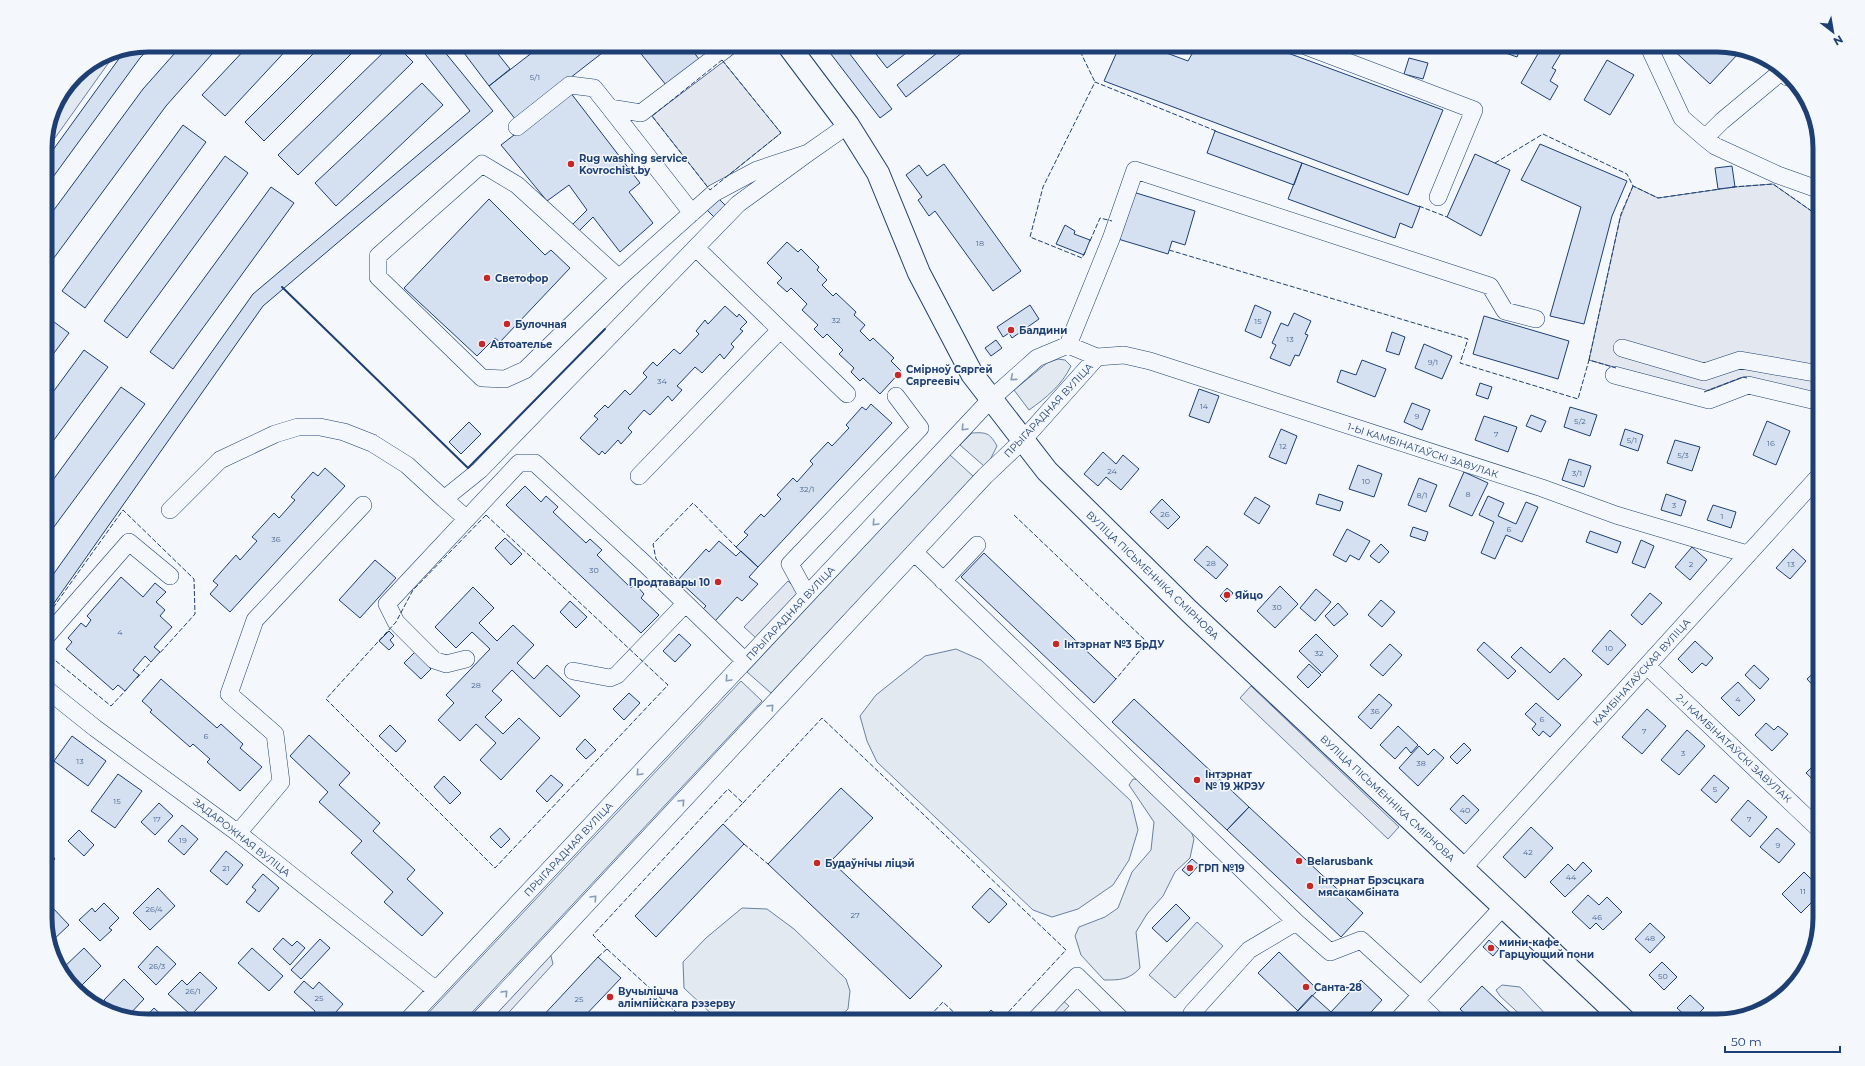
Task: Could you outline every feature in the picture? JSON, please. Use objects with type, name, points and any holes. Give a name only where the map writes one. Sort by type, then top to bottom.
[{"type":"main road","name":"ВУЛІЦА ПІСЬМЕННІКА СМІРНОВА","points":[[793,52],[848,126],[878,172],[919,273],[972,374],[1047,471],[1189,611],[1618,1014]]},
{"type":"street","points":[[610,108],[641,113],[722,52]]},
{"type":"street","points":[[1321,52],[1474,110],[1438,197]]},
{"type":"street","points":[[1651,52],[1682,118],[1704,138],[1715,146],[1778,175],[1813,186]]},
{"type":"street","points":[[1704,138],[1778,74]]},
{"type":"street","points":[[517,127],[570,85],[594,88],[692,213]]},
{"type":"street","points":[[444,499],[480,470],[738,204],[848,126]]},
{"type":"street","points":[[618,278],[517,185],[482,164],[378,256],[378,277],[482,378],[505,380],[525,370],[618,278],[714,194],[757,170],[808,153]]},
{"type":"street","points":[[1068,345],[1111,239],[1135,170],[1490,286],[1505,311],[1536,319]]},
{"type":"street","points":[[696,248],[847,394]]},
{"type":"street","points":[[639,476],[780,330]]},
{"type":"street","name":"ПРЫГАРАДНАЯ ВУЛІЦА","points":[[414,1014],[991,399],[1037,358],[1068,345],[1097,357],[1022,440],[985,476],[485,1014]]},
{"type":"street","points":[[1622,348],[1704,372],[1740,360],[1813,373]]},
{"type":"street","name":"1-Ы КАМБІНАТАЎСКІ ЗАВУЛАК","points":[[1097,357],[1124,355],[1150,361],[1542,488],[1616,515],[1747,554]]},
{"type":"street","points":[[1614,375],[1709,400],[1748,385],[1813,400]]},
{"type":"street","points":[[807,595],[790,564],[920,428],[896,396]]},
{"type":"street","points":[[170,510],[220,460],[275,434],[298,427],[320,427],[344,432],[372,443],[407,465],[467,519]]},
{"type":"street","points":[[466,659],[446,664],[434,660],[396,622],[387,604],[519,463],[535,463],[686,604],[744,661]]},
{"type":"street","name":"КАМБІНАТАЎСКАЯ ВУЛІЦА","points":[[1463,868],[1747,554],[1813,484]]},
{"type":"street","points":[[238,833],[280,782],[275,734],[229,694],[255,620],[363,505]]},
{"type":"street","points":[[52,630],[129,542],[170,576]]},
{"type":"street","points":[[943,581],[977,545]]},
{"type":"street","points":[[914,552],[1296,922],[1330,952],[1362,940],[1432,1014]]},
{"type":"street","points":[[573,671],[610,678],[617,675],[686,604]]},
{"type":"street","name":"2-І КАМБІНАТАЎСКІ ЗАВУЛАК","points":[[1647,666],[1813,823]]},
{"type":"street","name":"ЗАДАРОЖНАЯ ВУЛІЦА","points":[[52,694],[95,728],[238,833],[436,990]]},
{"type":"street","points":[[1403,1014],[1503,907]]},
{"type":"street","points":[[1192,1013],[1249,950],[1296,922]]},
{"type":"street","points":[[1041,1014],[1077,976],[1117,1014]]},
{"type":"shaded area","points":[[111,59],[52,142],[55,123],[59,111],[68,95],[80,80],[95,68]]},
{"type":"shaded area","points":[[722,60],[781,133],[710,190],[652,116]]},
{"type":"shaded area","points":[[1773,184],[1813,212],[1813,392],[1743,377],[1703,392],[1589,360],[1620,218],[1633,186],[1658,198],[1735,187]]},
{"type":"shaded area","points":[[1058,359],[1065,360],[1071,366],[1053,391],[1029,410],[1014,390],[1047,363]]},
{"type":"shaded area","points":[[972,433],[987,434],[992,438],[997,446],[990,460],[984,466],[960,445]]},
{"type":"shaded area","points":[[950,455],[974,477],[771,693],[747,672]]},
{"type":"shaded area","points":[[788,581],[799,592],[756,638],[744,627]]},
{"type":"shaded area","points":[[956,649],[981,660],[1131,801],[1138,830],[1129,860],[1113,885],[1078,909],[1052,917],[1033,910],[877,762],[867,741],[860,716],[876,695],[925,656]]},
{"type":"shaded area","points":[[741,681],[762,701],[471,1014],[428,1014]]},
{"type":"shaded area","points":[[1251,686],[1399,827],[1388,839],[1240,698]]},
{"type":"shaded area","points":[[1133,779],[1142,780],[1189,826],[1194,839],[1190,858],[1175,872],[1163,896],[1147,914],[1136,932],[1140,968],[1128,977],[1115,980],[1104,980],[1081,955],[1075,936],[1079,927],[1105,917],[1118,908],[1132,872],[1151,850],[1154,822],[1129,785]]},
{"type":"shaded area","points":[[742,908],[767,909],[794,929],[846,979],[850,991],[848,1009],[843,1014],[712,1014],[684,988],[683,962],[706,938]]},
{"type":"shaded area","points":[[1197,922],[1223,946],[1175,998],[1149,975]]},
{"type":"shaded area","points":[[550,952],[553,964],[507,1014],[493,1014]]},
{"type":"shaded area","points":[[1502,985],[1520,987],[1545,1014],[1519,1014],[1500,996],[1496,990]]},
{"type":"shaded area","points":[[1060,998],[1069,1006],[1062,1014],[1045,1014]]},
{"type":"building","points":[[145,52],[52,178],[52,151],[121,56]]},
{"type":"building","points":[[176,52],[214,52],[166,106],[52,261],[52,212],[143,89]]},
{"type":"building","points":[[242,52],[284,52],[225,116],[202,95]]},
{"type":"building","points":[[315,52],[353,52],[264,141],[245,122]]},
{"type":"building","points":[[384,52],[403,52],[413,62],[298,175],[278,155]]},
{"type":"building","points":[[424,52],[445,52],[493,111],[263,306],[52,606],[52,576],[253,294],[470,111]]},
{"type":"building","points":[[463,52],[497,52],[510,69],[489,86]]},
{"type":"building","points":[[533,52],[603,52],[516,120],[489,86]]},
{"type":"building","points":[[640,52],[694,52],[699,59],[666,85]]},
{"type":"building","points":[[829,52],[848,52],[892,109],[880,118]]},
{"type":"building","points":[[874,52],[907,52],[887,68]]},
{"type":"building","points":[[938,52],[963,52],[906,97],[897,85]]},
{"type":"building","points":[[1117,52],[1164,52],[1188,61],[1193,52],[1285,52],[1443,110],[1408,195],[1104,81]]},
{"type":"building","points":[[1503,52],[1519,52],[1517,57]]},
{"type":"building","points":[[1539,52],[1562,52],[1552,68],[1556,70],[1550,81],[1558,86],[1550,100],[1521,83]]},
{"type":"building","points":[[1675,52],[1717,52],[1737,55],[1710,84]]},
{"type":"building","points":[[1409,58],[1428,63],[1423,79],[1404,74]]},
{"type":"building","points":[[1607,60],[1634,75],[1610,115],[1584,100]]},
{"type":"building","points":[[422,83],[443,105],[336,206],[315,183]]},
{"type":"building","name":"Rug washing service Kovrochist.by","points":[[570,92],[640,183],[629,192],[653,223],[620,252],[593,217],[578,232],[571,226],[587,210],[569,185],[547,201],[501,145]]},
{"type":"building","points":[[183,125],[206,142],[85,308],[62,291]]},
{"type":"building","points":[[1215,131],[1302,163],[1294,185],[1207,153]]},
{"type":"building","points":[[1540,144],[1627,181],[1612,216],[1584,324],[1550,316],[1581,207],[1521,180]]},
{"type":"building","points":[[1475,154],[1510,170],[1481,236],[1447,217]]},
{"type":"building","points":[[225,156],[248,173],[127,338],[104,321]]},
{"type":"building","points":[[1302,163],[1420,207],[1412,228],[1400,223],[1395,238],[1288,199]]},
{"type":"building","points":[[944,164],[1021,271],[993,291],[935,211],[929,216],[918,200],[922,197],[906,175],[919,165],[927,176]]},
{"type":"building","points":[[1732,166],[1735,187],[1718,189],[1715,168]]},
{"type":"building","points":[[271,187],[294,203],[173,369],[150,352]]},
{"type":"building","points":[[1133,192],[1195,211],[1185,245],[1172,241],[1168,254],[1118,239]]},
{"type":"building","points":[[717,197],[727,207],[715,218],[706,209]]},
{"type":"building","name":"Светофор","points":[[489,199],[545,255],[551,250],[570,268],[500,342],[495,338],[477,356],[404,288]]},
{"type":"building","points":[[1065,225],[1075,231],[1074,234],[1090,240],[1084,255],[1056,244]]},
{"type":"building","points":[[787,242],[798,252],[801,249],[819,267],[817,270],[827,280],[822,285],[833,296],[836,293],[856,312],[854,315],[865,325],[860,331],[870,341],[873,338],[894,358],[891,361],[901,371],[880,394],[863,378],[860,381],[851,372],[854,368],[839,354],[843,350],[827,334],[823,338],[814,329],[818,325],[802,310],[807,304],[791,288],[787,292],[777,283],[782,278],[767,263]]},
{"type":"building","points":[[1030,305],[1039,319],[1012,338],[1009,333],[1003,337],[997,327]]},
{"type":"building","points":[[1255,305],[1271,312],[1261,338],[1245,331]]},
{"type":"building","points":[[725,306],[737,317],[739,314],[747,322],[740,329],[743,331],[731,344],[734,347],[724,359],[720,354],[702,373],[695,367],[677,386],[682,390],[672,401],[668,396],[650,415],[644,410],[628,428],[632,432],[621,444],[618,440],[605,454],[602,451],[599,455],[580,438],[598,419],[594,416],[605,405],[608,408],[625,390],[630,395],[647,377],[643,373],[653,362],[657,366],[674,349],[680,354],[699,334],[696,331],[705,320],[708,324]]},
{"type":"building","points":[[1294,313],[1311,321],[1305,334],[1308,335],[1299,356],[1295,355],[1290,366],[1270,358],[1276,345],[1272,343],[1281,323],[1288,326]]},
{"type":"building","points":[[1484,316],[1569,341],[1558,379],[1473,354]]},
{"type":"building","points":[[52,320],[69,333],[52,356]]},
{"type":"building","points":[[1392,332],[1405,337],[1399,355],[1386,351]]},
{"type":"building","points":[[996,340],[1002,348],[991,356],[985,348]]},
{"type":"building","points":[[1424,344],[1452,356],[1442,379],[1415,368]]},
{"type":"building","points":[[84,350],[108,367],[52,443],[52,393]]},
{"type":"building","points":[[1362,360],[1386,369],[1375,397],[1337,382],[1341,370],[1356,375]]},
{"type":"building","points":[[1480,383],[1492,387],[1488,399],[1476,395]]},
{"type":"building","points":[[121,387],[145,404],[52,530],[52,481]]},
{"type":"building","points":[[1199,389],[1219,396],[1209,423],[1189,416]]},
{"type":"building","points":[[1412,403],[1430,410],[1422,430],[1404,422]]},
{"type":"building","points":[[871,404],[892,423],[758,567],[736,547],[748,535],[744,532],[761,514],[764,517],[781,499],[777,495],[793,478],[797,482],[813,464],[810,461],[828,442],[832,446],[849,428],[846,425],[862,407],[866,410]]},
{"type":"building","points":[[1570,407],[1597,415],[1590,436],[1564,427]]},
{"type":"building","points":[[1531,415],[1546,421],[1541,432],[1526,426]]},
{"type":"building","points":[[1484,416],[1517,427],[1508,452],[1475,440]]},
{"type":"building","points":[[1767,421],[1790,431],[1776,465],[1753,455]]},
{"type":"building","points":[[469,422],[481,434],[461,454],[449,442]]},
{"type":"building","points":[[1281,429],[1297,436],[1286,464],[1269,457]]},
{"type":"building","points":[[1625,429],[1643,435],[1638,451],[1620,445]]},
{"type":"building","points":[[1675,440],[1700,447],[1692,471],[1667,463]]},
{"type":"building","points":[[1103,452],[1116,464],[1123,455],[1139,469],[1121,490],[1106,477],[1098,486],[1084,474]]},
{"type":"building","points":[[1569,459],[1591,466],[1584,487],[1562,480]]},
{"type":"building","points":[[1358,465],[1382,474],[1374,497],[1349,489]]},
{"type":"building","points":[[325,468],[345,486],[230,612],[210,594],[218,585],[213,581],[236,555],[240,560],[257,541],[252,537],[274,513],[279,518],[295,500],[291,497],[313,472],[318,476]]},
{"type":"building","points":[[1464,472],[1488,483],[1472,516],[1449,506]]},
{"type":"building","points":[[1419,478],[1437,485],[1426,512],[1408,505]]},
{"type":"building","points":[[525,486],[541,502],[546,496],[558,507],[553,512],[586,543],[590,539],[602,550],[597,555],[631,588],[635,584],[644,594],[641,598],[659,615],[641,633],[506,505]]},
{"type":"building","points":[[1319,494],[1343,502],[1340,511],[1316,504]]},
{"type":"building","points":[[1666,494],[1686,501],[1681,516],[1661,510]]},
{"type":"building","points":[[1488,496],[1504,503],[1498,516],[1516,524],[1526,502],[1538,507],[1522,542],[1506,535],[1495,559],[1481,553],[1494,522],[1479,515]]},
{"type":"building","points":[[1255,497],[1270,506],[1259,524],[1244,514]]},
{"type":"building","points":[[1162,499],[1180,517],[1168,529],[1150,512]]},
{"type":"building","points":[[1713,505],[1736,512],[1731,528],[1707,520]]},
{"type":"building","points":[[1413,527],[1428,532],[1425,541],[1410,536]]},
{"type":"building","points":[[1347,529],[1370,541],[1359,560],[1350,555],[1346,562],[1333,555]]},
{"type":"building","points":[[1590,531],[1621,542],[1617,553],[1586,542]]},
{"type":"building","points":[[505,538],[522,554],[511,565],[495,548]]},
{"type":"building","points":[[1641,540],[1654,546],[1645,568],[1632,563]]},
{"type":"building","name":"Продтавары 10","points":[[719,541],[736,556],[741,551],[758,567],[749,577],[758,584],[742,601],[737,597],[715,621],[703,609],[706,606],[678,580],[706,549],[709,552]]},
{"type":"building","points":[[1381,544],[1389,552],[1379,563],[1370,556]]},
{"type":"building","points":[[1207,546],[1228,565],[1216,579],[1194,560]]},
{"type":"building","points":[[1692,547],[1707,560],[1690,580],[1675,567]]},
{"type":"building","points":[[1793,549],[1806,561],[1790,579],[1776,568]]},
{"type":"building","name":"Інтэрнат №3 БрДУ","points":[[984,553],[1116,679],[1094,703],[961,577]]},
{"type":"building","points":[[375,560],[396,578],[360,618],[339,600]]},
{"type":"building","points":[[121,577],[143,597],[155,583],[166,592],[156,602],[165,610],[160,616],[172,627],[154,647],[160,652],[151,662],[145,656],[133,670],[139,675],[125,691],[118,685],[113,690],[66,649],[72,642],[68,638],[81,623],[86,627],[91,620],[87,616]]},
{"type":"building","points":[[1280,586],[1298,604],[1275,628],[1257,611]]},
{"type":"building","points":[[473,587],[494,608],[479,623],[497,641],[513,625],[534,645],[517,663],[534,679],[547,665],[580,696],[560,717],[512,670],[492,691],[502,700],[485,717],[503,734],[519,718],[540,738],[501,780],[480,760],[496,743],[476,724],[460,741],[438,720],[454,703],[446,695],[490,649],[472,632],[456,648],[435,627]]},
{"type":"building","name":"Яйцо","points":[[1227,588],[1233,593],[1226,602],[1220,596]]},
{"type":"building","points":[[1316,589],[1331,602],[1315,621],[1300,608]]},
{"type":"building","points":[[1650,593],[1662,603],[1642,625],[1631,615]]},
{"type":"building","points":[[1381,600],[1395,612],[1382,627],[1368,615]]},
{"type":"building","points":[[570,601],[587,617],[576,628],[560,612]]},
{"type":"building","points":[[1338,603],[1348,614],[1334,626],[1325,616]]},
{"type":"building","points":[[1610,630],[1626,645],[1608,665],[1592,651]]},
{"type":"building","points":[[389,631],[394,636],[390,640],[394,645],[389,650],[379,641]]},
{"type":"building","points":[[679,634],[691,645],[675,662],[663,651]]},
{"type":"building","points":[[1316,634],[1338,656],[1322,673],[1299,651]]},
{"type":"building","points":[[1695,641],[1713,658],[1706,666],[1702,663],[1692,673],[1678,659]]},
{"type":"building","points":[[1484,642],[1516,671],[1508,679],[1477,650]]},
{"type":"building","points":[[1390,644],[1402,655],[1383,676],[1370,665]]},
{"type":"building","points":[[1521,647],[1550,673],[1564,658],[1582,675],[1558,700],[1511,657]]},
{"type":"building","points":[[415,652],[431,669],[421,679],[404,663]]},
{"type":"building","points":[[1309,664],[1321,675],[1308,688],[1297,677]]},
{"type":"building","points":[[1754,665],[1769,679],[1760,689],[1745,675]]},
{"type":"building","points":[[1813,673],[1813,685],[1807,679]]},
{"type":"building","points":[[161,679],[217,728],[221,724],[243,744],[240,748],[262,767],[240,791],[207,762],[210,759],[193,744],[190,747],[150,712],[152,710],[142,701]]},
{"type":"building","points":[[1738,682],[1755,700],[1739,716],[1721,698]]},
{"type":"building","points":[[629,693],[640,703],[624,720],[613,709]]},
{"type":"building","points":[[1379,694],[1392,705],[1371,729],[1358,717]]},
{"type":"building","name":"Інтэрнат № 19 ЖРЭУ","points":[[1134,699],[1249,807],[1227,830],[1112,722]]},
{"type":"building","points":[[1536,703],[1561,725],[1550,737],[1543,731],[1539,736],[1532,729],[1536,724],[1525,714]]},
{"type":"building","points":[[1647,709],[1666,726],[1642,754],[1622,737]]},
{"type":"building","points":[[1766,723],[1774,730],[1778,726],[1788,734],[1772,751],[1755,735]]},
{"type":"building","points":[[390,725],[406,741],[396,752],[379,736]]},
{"type":"building","points":[[1398,726],[1418,745],[1411,753],[1406,747],[1395,759],[1380,745]]},
{"type":"building","points":[[1687,730],[1705,746],[1679,775],[1661,760]]},
{"type":"building","points":[[309,735],[350,773],[339,785],[380,823],[373,831],[415,870],[407,879],[443,913],[422,936],[384,902],[393,892],[351,853],[362,841],[319,802],[328,792],[290,756]]},
{"type":"building","points":[[72,736],[106,761],[88,786],[54,761]]},
{"type":"building","points":[[585,739],[596,750],[586,759],[576,749]]},
{"type":"building","points":[[1464,743],[1471,750],[1457,764],[1450,757]]},
{"type":"building","points":[[1419,746],[1428,755],[1434,749],[1444,758],[1418,786],[1399,768]]},
{"type":"building","points":[[1813,766],[1813,780],[1806,773]]},
{"type":"building","points":[[118,774],[142,791],[115,828],[91,811]]},
{"type":"building","points":[[551,775],[563,785],[547,802],[536,791]]},
{"type":"building","points":[[1714,775],[1729,788],[1716,803],[1701,790]]},
{"type":"building","points":[[444,776],[461,793],[450,804],[434,787]]},
{"type":"building","points":[[841,788],[873,818],[831,861],[942,966],[910,999],[768,864]]},
{"type":"building","points":[[1463,795],[1479,810],[1466,824],[1450,809]]},
{"type":"building","points":[[1748,800],[1767,817],[1750,837],[1731,820]]},
{"type":"building","points":[[159,803],[173,816],[155,835],[141,822]]},
{"type":"building","name":"Інтэрнат Брэсцкага мясакамбіната","points":[[1249,807],[1363,913],[1341,937],[1227,830]]},
{"type":"building","points":[[723,824],[744,844],[656,937],[635,916]]},
{"type":"building","points":[[182,825],[198,839],[184,855],[168,841]]},
{"type":"building","points":[[1531,827],[1553,848],[1525,878],[1503,857]]},
{"type":"building","points":[[500,828],[510,839],[501,848],[490,837]]},
{"type":"building","points":[[1777,828],[1795,844],[1779,863],[1760,847]]},
{"type":"building","points":[[79,830],[94,845],[84,856],[68,841]]},
{"type":"building","points":[[226,851],[243,865],[227,885],[210,871]]},
{"type":"building","name":"ГРП №19","points":[[1192,859],[1199,865],[1189,876],[1182,870]]},
{"type":"building","points":[[1583,862],[1592,871],[1565,897],[1550,882],[1568,864],[1575,871]]},
{"type":"building","points":[[1804,872],[1813,881],[1813,901],[1801,913],[1782,894]]},
{"type":"building","points":[[263,874],[279,888],[259,912],[246,902],[256,890],[252,887]]},
{"type":"building","points":[[158,888],[175,906],[150,930],[133,913]]},
{"type":"building","points":[[990,888],[1007,904],[989,923],[972,907]]},
{"type":"building","points":[[1588,895],[1599,905],[1607,897],[1622,912],[1603,930],[1596,923],[1590,929],[1572,912]]},
{"type":"building","points":[[104,903],[119,918],[109,928],[112,930],[100,941],[79,920],[92,908],[95,912]]},
{"type":"building","points":[[1176,904],[1190,918],[1167,942],[1152,928]]},
{"type":"building","points":[[52,907],[69,925],[54,939],[52,924]]},
{"type":"building","points":[[1650,923],[1665,937],[1650,953],[1635,939]]},
{"type":"building","points":[[283,938],[292,946],[297,941],[305,948],[290,965],[273,949]]},
{"type":"building","points":[[320,939],[330,948],[301,979],[291,970]]},
{"type":"building","name":"мини-кафе Гарцующий пони","points":[[1489,940],[1499,949],[1493,956],[1483,947]]},
{"type":"building","points":[[157,946],[176,964],[156,985],[138,967]]},
{"type":"building","points":[[84,948],[101,966],[81,986],[65,966]]},
{"type":"building","points":[[252,948],[283,976],[269,991],[238,963]]},
{"type":"building","points":[[1279,952],[1318,990],[1298,1011],[1258,973]]},
{"type":"building","points":[[598,957],[621,978],[587,1014],[545,1014]]},
{"type":"building","points":[[1662,962],[1677,977],[1664,990],[1649,975]]},
{"type":"building","points":[[200,972],[217,988],[192,1014],[190,1014],[168,994],[182,980],[187,985]]},
{"type":"building","points":[[124,979],[144,999],[131,1012],[111,1007],[104,1000]]},
{"type":"building","points":[[1361,980],[1382,1000],[1369,1014],[1294,1014],[1312,995],[1331,1012]]},
{"type":"building","points":[[304,981],[313,989],[319,982],[343,1004],[334,1014],[312,1014],[315,1011],[294,992]]},
{"type":"building","points":[[1482,986],[1512,1014],[1465,1014],[1460,1009]]},
{"type":"building","points":[[1690,995],[1704,1008],[1698,1014],[1683,1014],[1677,1008]]},
{"type":"building","points":[[154,1008],[160,1014],[148,1014]]},
{"type":"building","points":[[991,1010],[995,1014],[987,1014]]},
{"type":"fence","points":[[1080,52],[1095,82]]},
{"type":"fence","points":[[722,60],[781,133],[710,190],[652,116],[722,60]]},
{"type":"fence","points":[[1085,252],[1082,258],[1030,237],[1043,187],[1095,82],[1216,131]]},
{"type":"fence","points":[[1495,163],[1543,134],[1627,174],[1633,186],[1658,198],[1720,189]]},
{"type":"fence","points":[[1732,187],[1773,184],[1813,212]]},
{"type":"fence","points":[[1589,360],[1621,214],[1633,186]]},
{"type":"fence","points":[[1419,206],[1447,217]]},
{"type":"fence","points":[[1090,241],[1100,218],[1112,221]]},
{"type":"fence","points":[[1169,250],[1468,339],[1460,363],[1578,399],[1589,360],[1616,368]]},
{"type":"fence","points":[[1704,392],[1743,377],[1747,378]]},
{"type":"fence","points":[[678,580],[656,559],[653,544],[693,503],[736,547]]},
{"type":"fence","points":[[52,609],[123,510],[194,579],[195,614],[159,654]]},
{"type":"fence","points":[[486,515],[668,685],[495,868],[326,699],[396,622],[413,590],[486,515]]},
{"type":"fence","points":[[1014,515],[1147,642],[1116,679]]},
{"type":"fence","points":[[52,658],[111,706],[127,689]]},
{"type":"fence","points":[[137,678],[152,661]]},
{"type":"fence","points":[[743,803],[822,718],[1066,950],[1007,1014]]},
{"type":"fence","points":[[598,957],[607,949],[593,935],[728,789],[743,803],[723,824]]},
{"type":"fence","points":[[744,844],[768,864]]},
{"type":"fence","points":[[607,949],[678,1014]]},
{"type":"fence","points":[[932,1014],[943,1002],[956,1014]]},
{"type":"wall","points":[[282,287],[468,468],[605,329]]},
{"type":"place","name":"Rug washing service Kovrochist.by","points":[[571,164]]},
{"type":"place","name":"Светофор","points":[[487,278]]},
{"type":"place","name":"Булочная","points":[[507,324]]},
{"type":"place","name":"Балдини","points":[[1011,330]]},
{"type":"place","name":"Автоателье","points":[[482,344]]},
{"type":"place","name":"Смірноў Сяргей Сяргеевіч","points":[[898,375]]},
{"type":"place","name":"Продтавары 10","points":[[718,582]]},
{"type":"place","name":"Яйцо","points":[[1227,595]]},
{"type":"place","name":"Інтэрнат №3 БрДУ","points":[[1056,644]]},
{"type":"place","name":"Інтэрнат № 19 ЖРЭУ","points":[[1197,780]]},
{"type":"place","name":"Belarusbank","points":[[1299,861]]},
{"type":"place","name":"Будаўнічы ліцэй","points":[[817,863]]},
{"type":"place","name":"ГРП №19","points":[[1190,868]]},
{"type":"place","name":"Інтэрнат Брэсцкага мясакамбіната","points":[[1310,886]]},
{"type":"place","name":"мини-кафе Гарцующий пони","points":[[1491,948]]},
{"type":"place","name":"Санта-28","points":[[1306,987]]},
{"type":"place","name":"Вучылішча алімпійскага рэзерву","points":[[610,997]]}]
